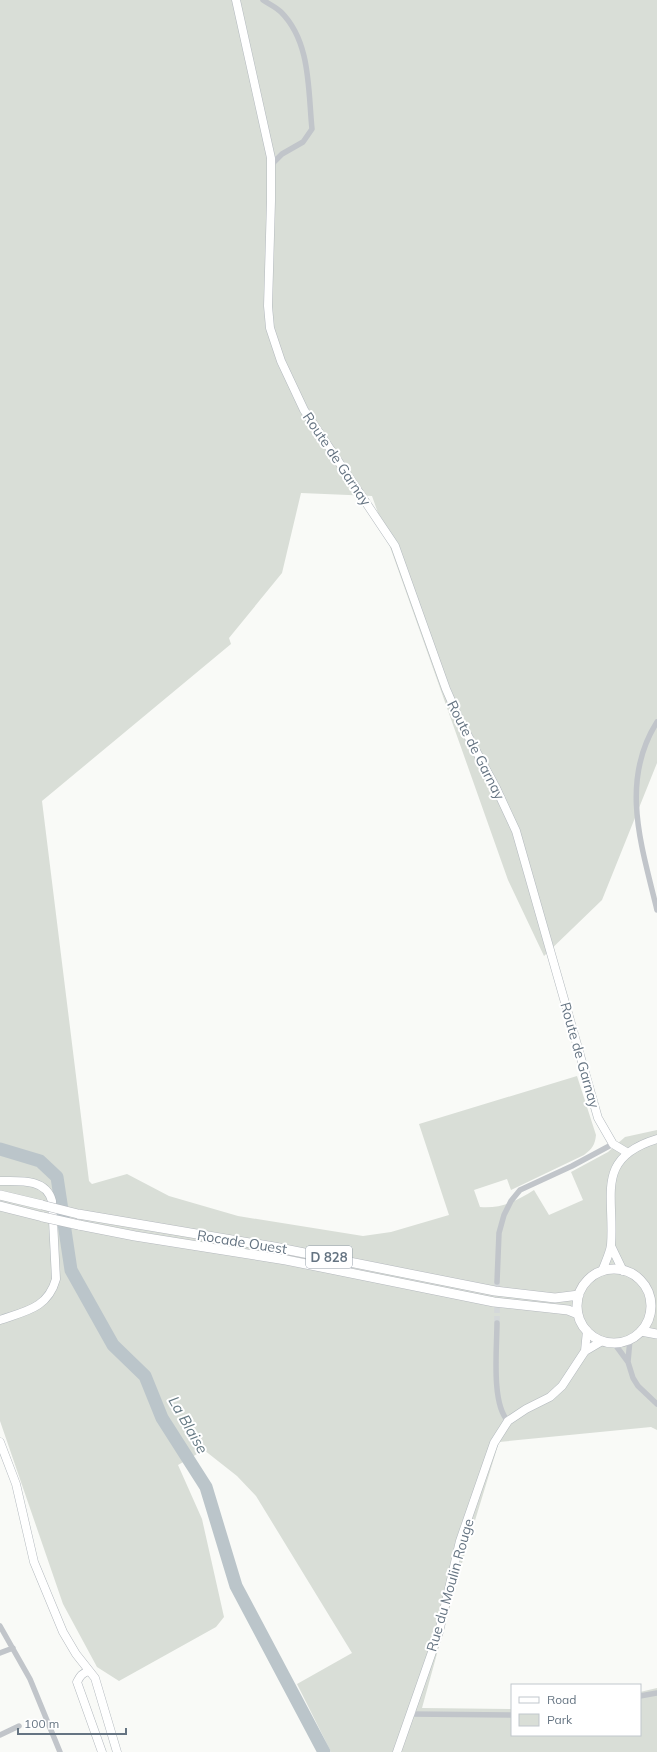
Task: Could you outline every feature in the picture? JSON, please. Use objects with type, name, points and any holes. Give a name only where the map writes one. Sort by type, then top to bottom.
[{"type":"main road","name":"Rocade Ouest","points":[[0,1195],[78,1214],[281,1248],[495,1291],[540,1297],[565,1298],[579,1295]]},
{"type":"main road","name":"Rocade Ouest","points":[[0,1206],[79,1225],[135,1236],[286,1260],[494,1302],[568,1310],[578,1314]]},
{"type":"main road","points":[[616,1269],[631,1273],[643,1284],[650,1298],[653,1317],[630,1339],[614,1343],[602,1341],[587,1331],[578,1314],[579,1295],[588,1280],[602,1271],[616,1269]]},
{"type":"main road","points":[[641,1330],[657,1334]]},
{"type":"street","name":"Route de Garnay","points":[[236,0],[271,165],[268,306],[270,328],[282,362],[304,410],[395,546],[446,690],[461,723],[496,788],[516,831],[598,1118],[613,1144],[628,1154]]},
{"type":"street","points":[[263,0],[280,11],[295,29],[304,55],[312,129],[303,142],[282,154],[271,165]]},
{"type":"street","points":[[657,722],[651,731],[640,759],[635,793],[638,828],[657,910]]},
{"type":"street","points":[[602,1271],[611,1246],[610,1185],[614,1172],[621,1160],[628,1154],[643,1143],[657,1139]]},
{"type":"street","points":[[497,1282],[499,1233],[504,1215],[520,1190],[572,1166],[613,1144]]},
{"type":"street","points":[[0,1181],[37,1183],[44,1187],[50,1194],[52,1201],[56,1279],[53,1290],[47,1299],[35,1307],[0,1320]]},
{"type":"street","points":[[611,1246],[623,1270]]},
{"type":"street","points":[[497,1323],[498,1399],[502,1413],[508,1421]]},
{"type":"street","name":"Rue du Moulin Rouge","points":[[585,1351],[587,1331]]},
{"type":"street","points":[[628,1362],[630,1339]]},
{"type":"street","name":"Rue du Moulin Rouge","points":[[397,1752],[438,1632],[460,1541],[494,1443],[508,1421],[526,1409],[550,1397],[562,1386],[585,1351],[602,1341]]},
{"type":"street","points":[[614,1343],[628,1362],[633,1378],[638,1386],[657,1404]]},
{"type":"street","points":[[0,1442],[16,1484],[34,1562],[50,1603],[69,1643],[95,1678],[117,1752]]},
{"type":"street","points":[[0,1626],[30,1679],[60,1752]]},
{"type":"street","points":[[0,1653],[13,1648]]},
{"type":"street","points":[[89,1671],[84,1672],[77,1682],[102,1752]]},
{"type":"street","points":[[641,1696],[657,1693]]},
{"type":"street","points":[[410,1714],[511,1715]]},
{"type":"street","points":[[0,1735],[19,1726]]},
{"type":"green space","points":[[0,0],[657,0],[657,763],[602,900],[544,956],[508,880],[372,496],[301,493],[282,573],[229,638],[231,644],[42,801],[89,1181],[92,1184],[127,1174],[169,1196],[238,1216],[363,1236],[391,1232],[449,1215],[419,1124],[577,1076],[596,1135],[595,1142],[591,1149],[584,1155],[511,1190],[507,1179],[474,1190],[480,1207],[494,1207],[521,1198],[534,1190],[549,1215],[583,1200],[571,1172],[608,1152],[625,1137],[657,1130],[657,1430],[651,1427],[499,1442],[462,1563],[422,1708],[511,1709],[511,1736],[641,1736],[641,1692],[657,1688],[657,1752],[331,1752],[297,1684],[352,1653],[256,1496],[237,1476],[204,1450],[178,1465],[202,1519],[224,1617],[216,1627],[119,1681],[97,1667],[63,1604],[0,1421]]},
{"type":"waterway","name":"La Blaise","points":[[0,1149],[40,1161],[57,1177],[71,1270],[113,1345],[145,1376],[162,1418],[206,1487],[236,1586],[324,1752]]},
{"type":"tunnel","points":[[497,1282],[497,1323]]}]
